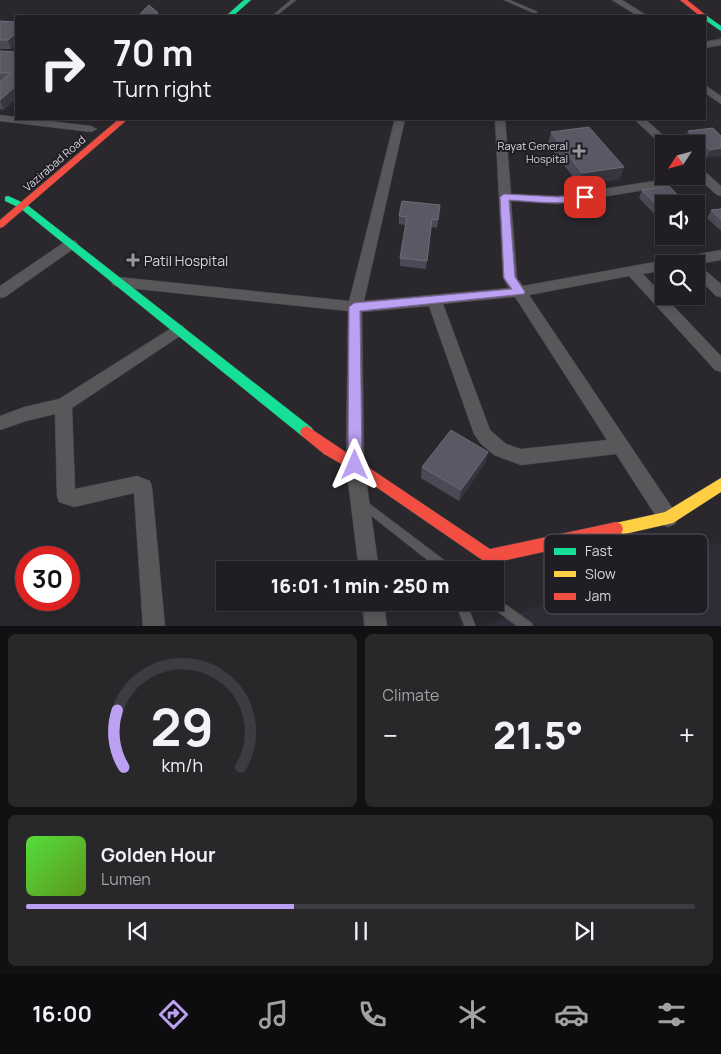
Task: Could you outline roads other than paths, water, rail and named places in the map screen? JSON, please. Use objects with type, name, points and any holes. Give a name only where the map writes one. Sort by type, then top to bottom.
[{"type":"street","points":[[230,15],[248,0]]},
{"type":"street","points":[[241,15],[259,0]]},
{"type":"street","points":[[619,0],[642,15]]},
{"type":"street","points":[[683,0],[704,15]]},
{"type":"street","points":[[706,17],[719,25]]},
{"type":"street","points":[[706,45],[721,42]]},
{"type":"street","points":[[706,89],[721,101]]},
{"type":"street","points":[[0,118],[15,119]]},
{"type":"street","points":[[24,120],[94,126]]},
{"type":"street","name":"Vazirabad Road","points":[[0,225],[125,120]]},
{"type":"street","points":[[368,561],[355,465],[354,307],[400,120]]},
{"type":"street","points":[[500,120],[510,278],[668,518]]},
{"type":"street","points":[[640,120],[657,135]]},
{"type":"street","name":"Vazirabad Road","points":[[76,141],[94,126]]},
{"type":"street","points":[[54,159],[73,163]]},
{"type":"street","points":[[705,178],[721,192]]},
{"type":"street","points":[[504,197],[558,200],[655,182]]},
{"type":"street","points":[[6,199],[23,206],[329,450],[355,465],[488,557],[544,545]]},
{"type":"street","points":[[0,294],[71,244]]},
{"type":"street","points":[[705,260],[721,255]]},
{"type":"street","points":[[118,282],[354,307],[520,292],[655,267]]},
{"type":"street","points":[[632,271],[721,366]]},
{"type":"street","points":[[705,277],[721,292]]},
{"type":"street","points":[[434,300],[484,434],[493,447],[507,455],[521,457],[621,446]]},
{"type":"street","points":[[0,423],[24,414],[63,405],[178,330]]},
{"type":"street","points":[[63,405],[66,496],[74,498],[137,484],[144,487],[154,626]]},
{"type":"street","points":[[594,534],[668,518],[721,484]]},
{"type":"street","points":[[374,611],[376,626]]},
{"type":"lane","points":[[275,15],[294,0]]},
{"type":"lane","points":[[506,0],[536,12]]},
{"type":"lane","points":[[360,502],[435,561]]},
{"type":"lane","points":[[504,609],[528,626]]},
{"type":"lane","points":[[464,611],[471,626]]},
{"type":"place","name":"Rayat General Hospital","points":[[579,151]]},
{"type":"place","name":"Patil Hospital","points":[[133,260]]}]
